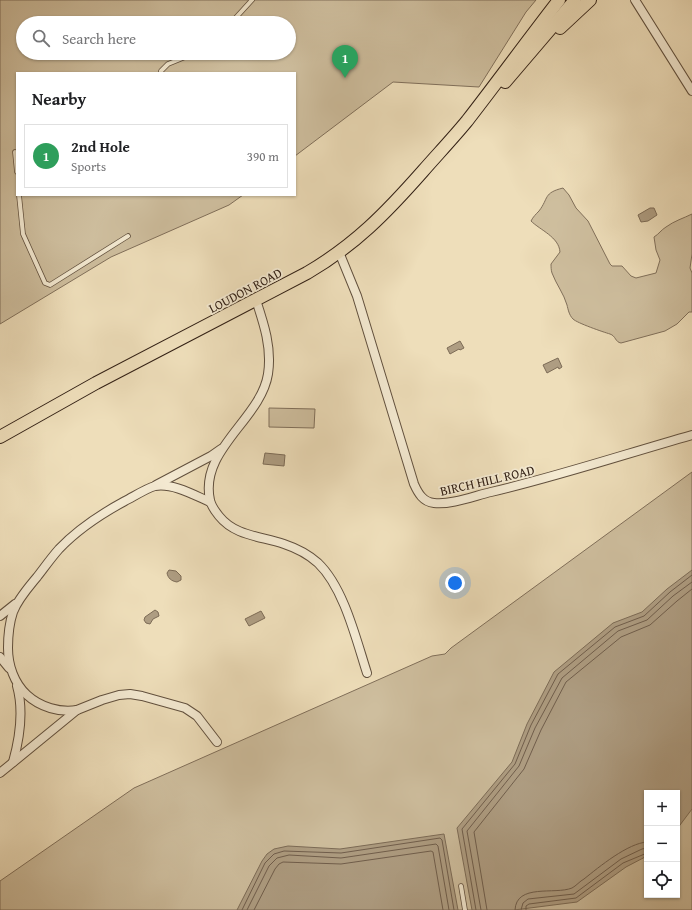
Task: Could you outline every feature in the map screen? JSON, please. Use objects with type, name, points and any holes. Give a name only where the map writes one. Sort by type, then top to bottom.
[{"type":"main road","points":[[467,121],[559,0]]},
{"type":"main road","points":[[467,121],[490,99],[525,60],[575,0]]},
{"type":"main road","points":[[525,60],[554,35],[590,0]]},
{"type":"main road","name":"LOUDON ROAD","points":[[0,437],[96,383],[306,273],[339,252],[383,215],[467,121]]},
{"type":"street","points":[[635,0],[692,91]]},
{"type":"street","name":"BIRCH HILL ROAD","points":[[339,252],[357,296],[414,484],[419,493],[427,501],[434,504],[445,503],[507,489],[692,435]]},
{"type":"street","points":[[256,300],[268,336],[269,361],[267,380],[257,401],[217,457],[211,473],[209,488],[210,502],[216,512],[230,527],[240,532],[283,544],[303,552],[323,568],[334,585],[347,612],[367,673]]},
{"type":"street","points":[[0,616],[20,599],[58,550],[77,533],[112,508],[210,456],[223,447]]},
{"type":"street","points":[[155,486],[173,488],[187,492],[210,502]]},
{"type":"street","points":[[13,762],[18,745],[21,716],[19,695],[8,657],[8,639],[12,616],[20,599]]},
{"type":"street","points":[[0,657],[23,691],[36,702],[58,710],[77,710]]},
{"type":"street","points":[[0,773],[77,710],[115,696],[130,694],[142,696],[180,706],[189,710],[205,725],[217,742]]},
{"type":"lane","points":[[237,16],[252,0]]},
{"type":"lane","points":[[161,72],[168,64],[178,60]]},
{"type":"lane","points":[[15,152],[16,162]]},
{"type":"lane","points":[[19,196],[23,234],[45,283],[50,285],[128,236]]},
{"type":"lane","points":[[461,886],[465,910]]},
{"type":"shaded area","points":[[0,0],[536,0],[526,12],[479,87],[393,82],[296,155],[296,72],[16,72],[16,196],[242,196],[229,205],[111,257],[0,324]]},
{"type":"shaded area","points":[[563,188],[569,195],[576,208],[588,221],[610,264],[612,266],[622,266],[631,276],[636,278],[656,273],[660,260],[656,250],[654,237],[664,228],[692,214],[692,254],[690,268],[692,273],[692,312],[689,312],[677,324],[665,331],[621,343],[612,335],[575,321],[570,314],[566,301],[551,271],[551,264],[560,252],[559,247],[553,238],[531,221],[539,211],[547,196],[552,192]]},
{"type":"shaded area","points":[[269,408],[315,409],[314,428],[269,427]]},
{"type":"shaded area","points":[[692,472],[692,910],[0,910],[0,881],[134,788],[432,656],[445,654],[451,648]]},
{"type":"water","points":[[650,208],[654,208],[657,215],[648,221],[641,222],[638,215]]},
{"type":"water","points":[[460,341],[464,348],[450,354],[447,348]]},
{"type":"water","points":[[558,358],[562,367],[559,369],[558,367],[547,373],[543,365]]},
{"type":"water","points":[[265,453],[285,455],[284,466],[263,464]]},
{"type":"water","points":[[169,570],[176,571],[181,576],[181,580],[177,582],[170,579],[167,573]]},
{"type":"water","points":[[692,570],[692,809],[680,825],[680,790],[644,790],[644,858],[626,867],[577,902],[514,910],[472,910],[457,828],[512,762],[527,724],[554,672],[613,623],[642,612],[667,589]]},
{"type":"water","points":[[155,610],[158,612],[159,616],[153,619],[150,624],[146,623],[144,620],[145,617]]},
{"type":"water","points":[[261,611],[265,618],[249,626],[245,619]]},
{"type":"water","points":[[444,834],[458,910],[237,910],[262,861],[267,854],[274,849],[288,846],[340,849]]},
{"type":"place","name":"2nd Hole","points":[[345,78]]}]
